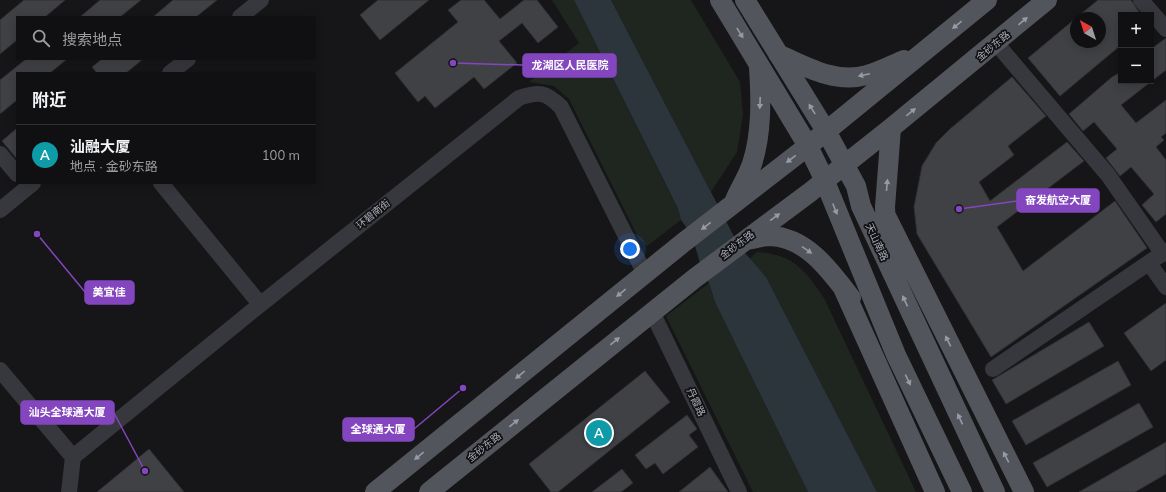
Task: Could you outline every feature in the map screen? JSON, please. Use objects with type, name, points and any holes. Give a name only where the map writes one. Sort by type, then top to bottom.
[{"type":"main road","points":[[720,0],[808,146],[824,179],[896,355],[962,492]]},
{"type":"main road","name":"天山南路","points":[[745,0],[826,131],[856,186],[861,206],[888,266],[995,492]]},
{"type":"main road","points":[[375,492],[684,242],[808,146],[987,0]]},
{"type":"main road","name":"金砂东路","points":[[429,492],[695,278],[891,128],[1047,0]]},
{"type":"main road","points":[[778,54],[811,69],[841,78],[867,75],[926,50]]},
{"type":"main road","points":[[730,207],[752,164],[758,133],[761,101],[759,64]]},
{"type":"main road","points":[[888,266],[885,214],[891,128]]},
{"type":"main road","points":[[885,214],[1024,492]]},
{"type":"main road","points":[[744,240],[771,236],[793,242],[810,251],[828,269],[896,355]]},
{"type":"main road","points":[[843,288],[934,492]]},
{"type":"main road","points":[[934,435],[948,492]]},
{"type":"main road","points":[[970,439],[1015,492]]},
{"type":"street","points":[[241,16],[261,0]]},
{"type":"street","points":[[1141,0],[1166,29]]},
{"type":"street","points":[[993,369],[1164,253],[1108,175],[996,43]]},
{"type":"street","points":[[171,72],[187,60]]},
{"type":"street","name":"环碧南街","points":[[73,457],[260,304],[519,98],[535,93],[550,97],[561,107],[645,274]]},
{"type":"street","points":[[0,154],[16,173]]},
{"type":"street","points":[[0,210],[29,184]]},
{"type":"street","points":[[162,184],[260,304]]},
{"type":"street","points":[[1149,263],[1166,288]]},
{"type":"street","name":"丹霞路","points":[[652,312],[739,492]]},
{"type":"street","points":[[0,370],[73,457],[69,492]]},
{"type":"shaded area","points":[[552,0],[574,0],[678,210],[681,220],[647,246],[639,239],[569,99],[554,86],[529,82],[579,43]]},
{"type":"shaded area","points":[[574,0],[611,0],[739,246],[766,277],[877,492],[808,492],[715,302],[709,283],[703,274],[692,235],[681,220],[678,209]]},
{"type":"shaded area","points":[[611,0],[691,0],[740,82],[743,115],[737,152],[711,192]]},
{"type":"shaded area","points":[[757,252],[780,256],[797,265],[811,279],[824,298],[916,492],[877,492],[766,277],[749,259]]},
{"type":"shaded area","points":[[709,283],[715,302],[808,492],[753,492],[666,316]]},
{"type":"building","points":[[24,0],[65,0],[46,16],[16,16],[16,41],[0,54],[0,20]]},
{"type":"building","points":[[100,0],[141,0],[121,16],[81,16]]},
{"type":"building","points":[[173,0],[217,0],[197,16],[154,16]]},
{"type":"building","points":[[378,0],[429,0],[380,40],[360,15]]},
{"type":"building","points":[[461,0],[484,0],[500,19],[524,0],[537,0],[558,27],[538,43],[522,23],[499,41],[517,63],[484,89],[474,77],[435,108],[425,96],[418,102],[395,73],[458,22],[448,10]]},
{"type":"building","points":[[1098,0],[1131,0],[1139,12],[1118,12],[1118,48],[1060,96],[1028,58],[1070,23],[1070,48],[1106,48],[1106,12],[1083,12]]},
{"type":"building","points":[[1166,38],[1166,70],[1154,79],[1154,48]]},
{"type":"building","points":[[25,60],[66,60],[51,72],[16,72],[16,101],[0,114],[0,80]]},
{"type":"building","points":[[101,60],[142,60],[127,72],[96,72],[92,67]]},
{"type":"building","points":[[1118,74],[1118,84],[1148,84],[1121,105],[1136,123],[1166,100],[1166,133],[1161,137],[1164,140],[1156,147],[1166,160],[1166,214],[1156,222],[1142,205],[1154,194],[1131,167],[1120,176],[1106,158],[1117,149],[1094,122],[1083,131],[1069,114],[1112,77]]},
{"type":"building","points":[[1012,77],[1046,116],[1008,146],[1014,155],[979,182],[990,201],[1067,142],[1084,161],[997,227],[1023,271],[1115,201],[1147,248],[991,357],[917,234],[914,207],[922,166],[936,143],[950,129]]},
{"type":"building","points":[[16,129],[16,158],[2,141]]},
{"type":"building","points":[[1166,303],[1166,360],[1151,371],[1124,333]]},
{"type":"building","points":[[1089,322],[1104,346],[1006,404],[992,380]]},
{"type":"building","points":[[1118,361],[1131,385],[1026,445],[1012,421]]},
{"type":"building","points":[[645,371],[670,402],[558,492],[551,492],[529,464]]},
{"type":"building","points":[[1139,403],[1153,427],[1047,487],[1033,463]]},
{"type":"building","points":[[687,415],[697,429],[689,435],[698,447],[663,474],[655,463],[646,469],[635,455]]},
{"type":"building","points":[[1166,442],[1166,474],[1135,492],[1079,492]]},
{"type":"building","points":[[149,449],[184,492],[97,492]]},
{"type":"building","points":[[710,467],[728,492],[679,492]]},
{"type":"building","points":[[622,469],[633,483],[621,492],[592,492]]},
{"type":"place","name":"龙湖区人民医院","points":[[453,63]]},
{"type":"place","name":"奋发航空大厦","points":[[959,209]]},
{"type":"place","name":"美宜佳","points":[[37,234]]},
{"type":"place","name":"全球通大厦","points":[[463,388]]},
{"type":"place","name":"汕融大厦","points":[[599,433]]},
{"type":"place","name":"汕头全球通大厦","points":[[145,471]]}]
